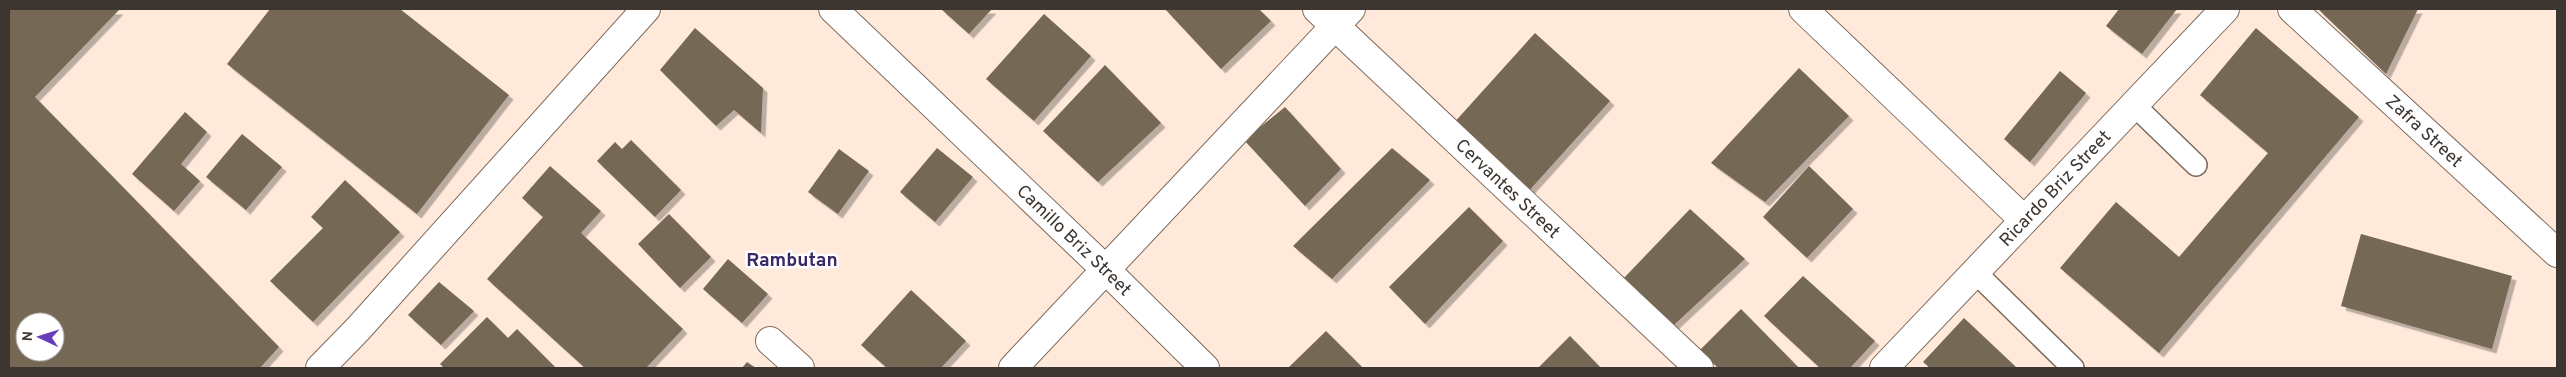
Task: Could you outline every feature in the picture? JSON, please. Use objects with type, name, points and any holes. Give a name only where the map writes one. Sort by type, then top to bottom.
[{"type":"street","points":[[320,368],[358,329],[646,9]]},
{"type":"street","name":"Camillo Briz Street","points":[[833,9],[1206,368]]},
{"type":"street","points":[[1803,9],[2024,220]]},
{"type":"street","name":"Ricardo Briz Street","points":[[1884,368],[2226,9]]},
{"type":"street","name":"Zafra Street","points":[[2292,9],[2557,253]]},
{"type":"street","points":[[1013,368],[1106,270],[1334,14]]},
{"type":"street","name":"Cervantes Street","points":[[1334,14],[1699,368]]},
{"type":"street","points":[[770,341],[800,368]]},
{"type":"lane","points":[[2134,105],[2196,165]]},
{"type":"lane","points":[[1975,272],[2073,368]]},
{"type":"building","points":[[9,9],[119,10],[35,97],[279,347],[260,368],[9,368]]},
{"type":"building","points":[[270,9],[400,9],[509,95],[417,214],[227,64]]},
{"type":"building","points":[[941,9],[992,9],[969,34]]},
{"type":"building","points":[[1165,9],[1259,9],[1271,21],[1221,69]]},
{"type":"building","points":[[2119,9],[2177,9],[2142,54],[2106,26]]},
{"type":"building","points":[[2318,9],[2418,9],[2386,74]]},
{"type":"building","points":[[1044,14],[1091,56],[1034,121],[986,79]]},
{"type":"building","points":[[695,28],[763,88],[761,133],[734,110],[716,126],[660,70]]},
{"type":"building","points":[[2256,28],[2359,117],[2159,353],[2060,268],[2116,202],[2179,257],[2268,153],[2200,95]]},
{"type":"building","points":[[1535,33],[1610,101],[1527,193],[1452,125]]},
{"type":"building","points":[[1105,65],[1161,123],[1098,182],[1043,131]]},
{"type":"building","points":[[1799,68],[1849,116],[1765,202],[1711,163]]},
{"type":"building","points":[[2060,71],[2086,93],[2030,162],[2004,139]]},
{"type":"building","points":[[1285,107],[1341,169],[1305,206],[1244,140]]},
{"type":"building","points":[[185,112],[207,132],[181,164],[200,181],[174,211],[132,174]]},
{"type":"building","points":[[242,134],[282,167],[246,210],[206,177]]},
{"type":"building","points":[[631,140],[681,190],[655,217],[597,161],[615,142],[622,149]]},
{"type":"building","points":[[937,148],[973,177],[935,222],[900,192]]},
{"type":"building","points":[[1392,148],[1430,180],[1332,279],[1293,246]]},
{"type":"building","points":[[839,149],[869,171],[838,214],[808,192]]},
{"type":"building","points":[[550,166],[601,211],[581,233],[683,329],[646,368],[585,368],[487,279],[543,217],[522,198]]},
{"type":"building","points":[[1809,166],[1853,209],[1807,258],[1763,217]]},
{"type":"building","points":[[345,180],[400,232],[313,322],[270,281],[323,228],[311,217]]},
{"type":"building","points":[[1469,207],[1503,241],[1425,324],[1389,287]]},
{"type":"building","points":[[1690,209],[1745,259],[1674,325],[1624,278]]},
{"type":"building","points":[[669,214],[711,257],[680,288],[638,244]]},
{"type":"building","points":[[2361,234],[2512,276],[2492,349],[2341,306]]},
{"type":"building","points":[[728,259],[768,294],[742,323],[703,289]]},
{"type":"building","points":[[1803,276],[1875,341],[1850,368],[1820,368],[1764,316]]},
{"type":"building","points":[[439,282],[474,311],[441,345],[408,315]]},
{"type":"building","points":[[911,290],[966,341],[941,368],[887,368],[861,345]]},
{"type":"building","points":[[1741,309],[1799,368],[1718,368],[1700,350]]},
{"type":"building","points":[[487,317],[508,338],[517,329],[556,368],[444,368],[440,364]]},
{"type":"building","points":[[1964,318],[2017,368],[1930,368],[1923,362]]},
{"type":"building","points":[[1326,331],[1363,368],[1288,368]]},
{"type":"building","points":[[1570,336],[1601,368],[1538,368]]},
{"type":"building","points":[[747,362],[756,368],[742,368]]},
{"type":"district","name":"Rambutan","points":[[792,259]]}]
